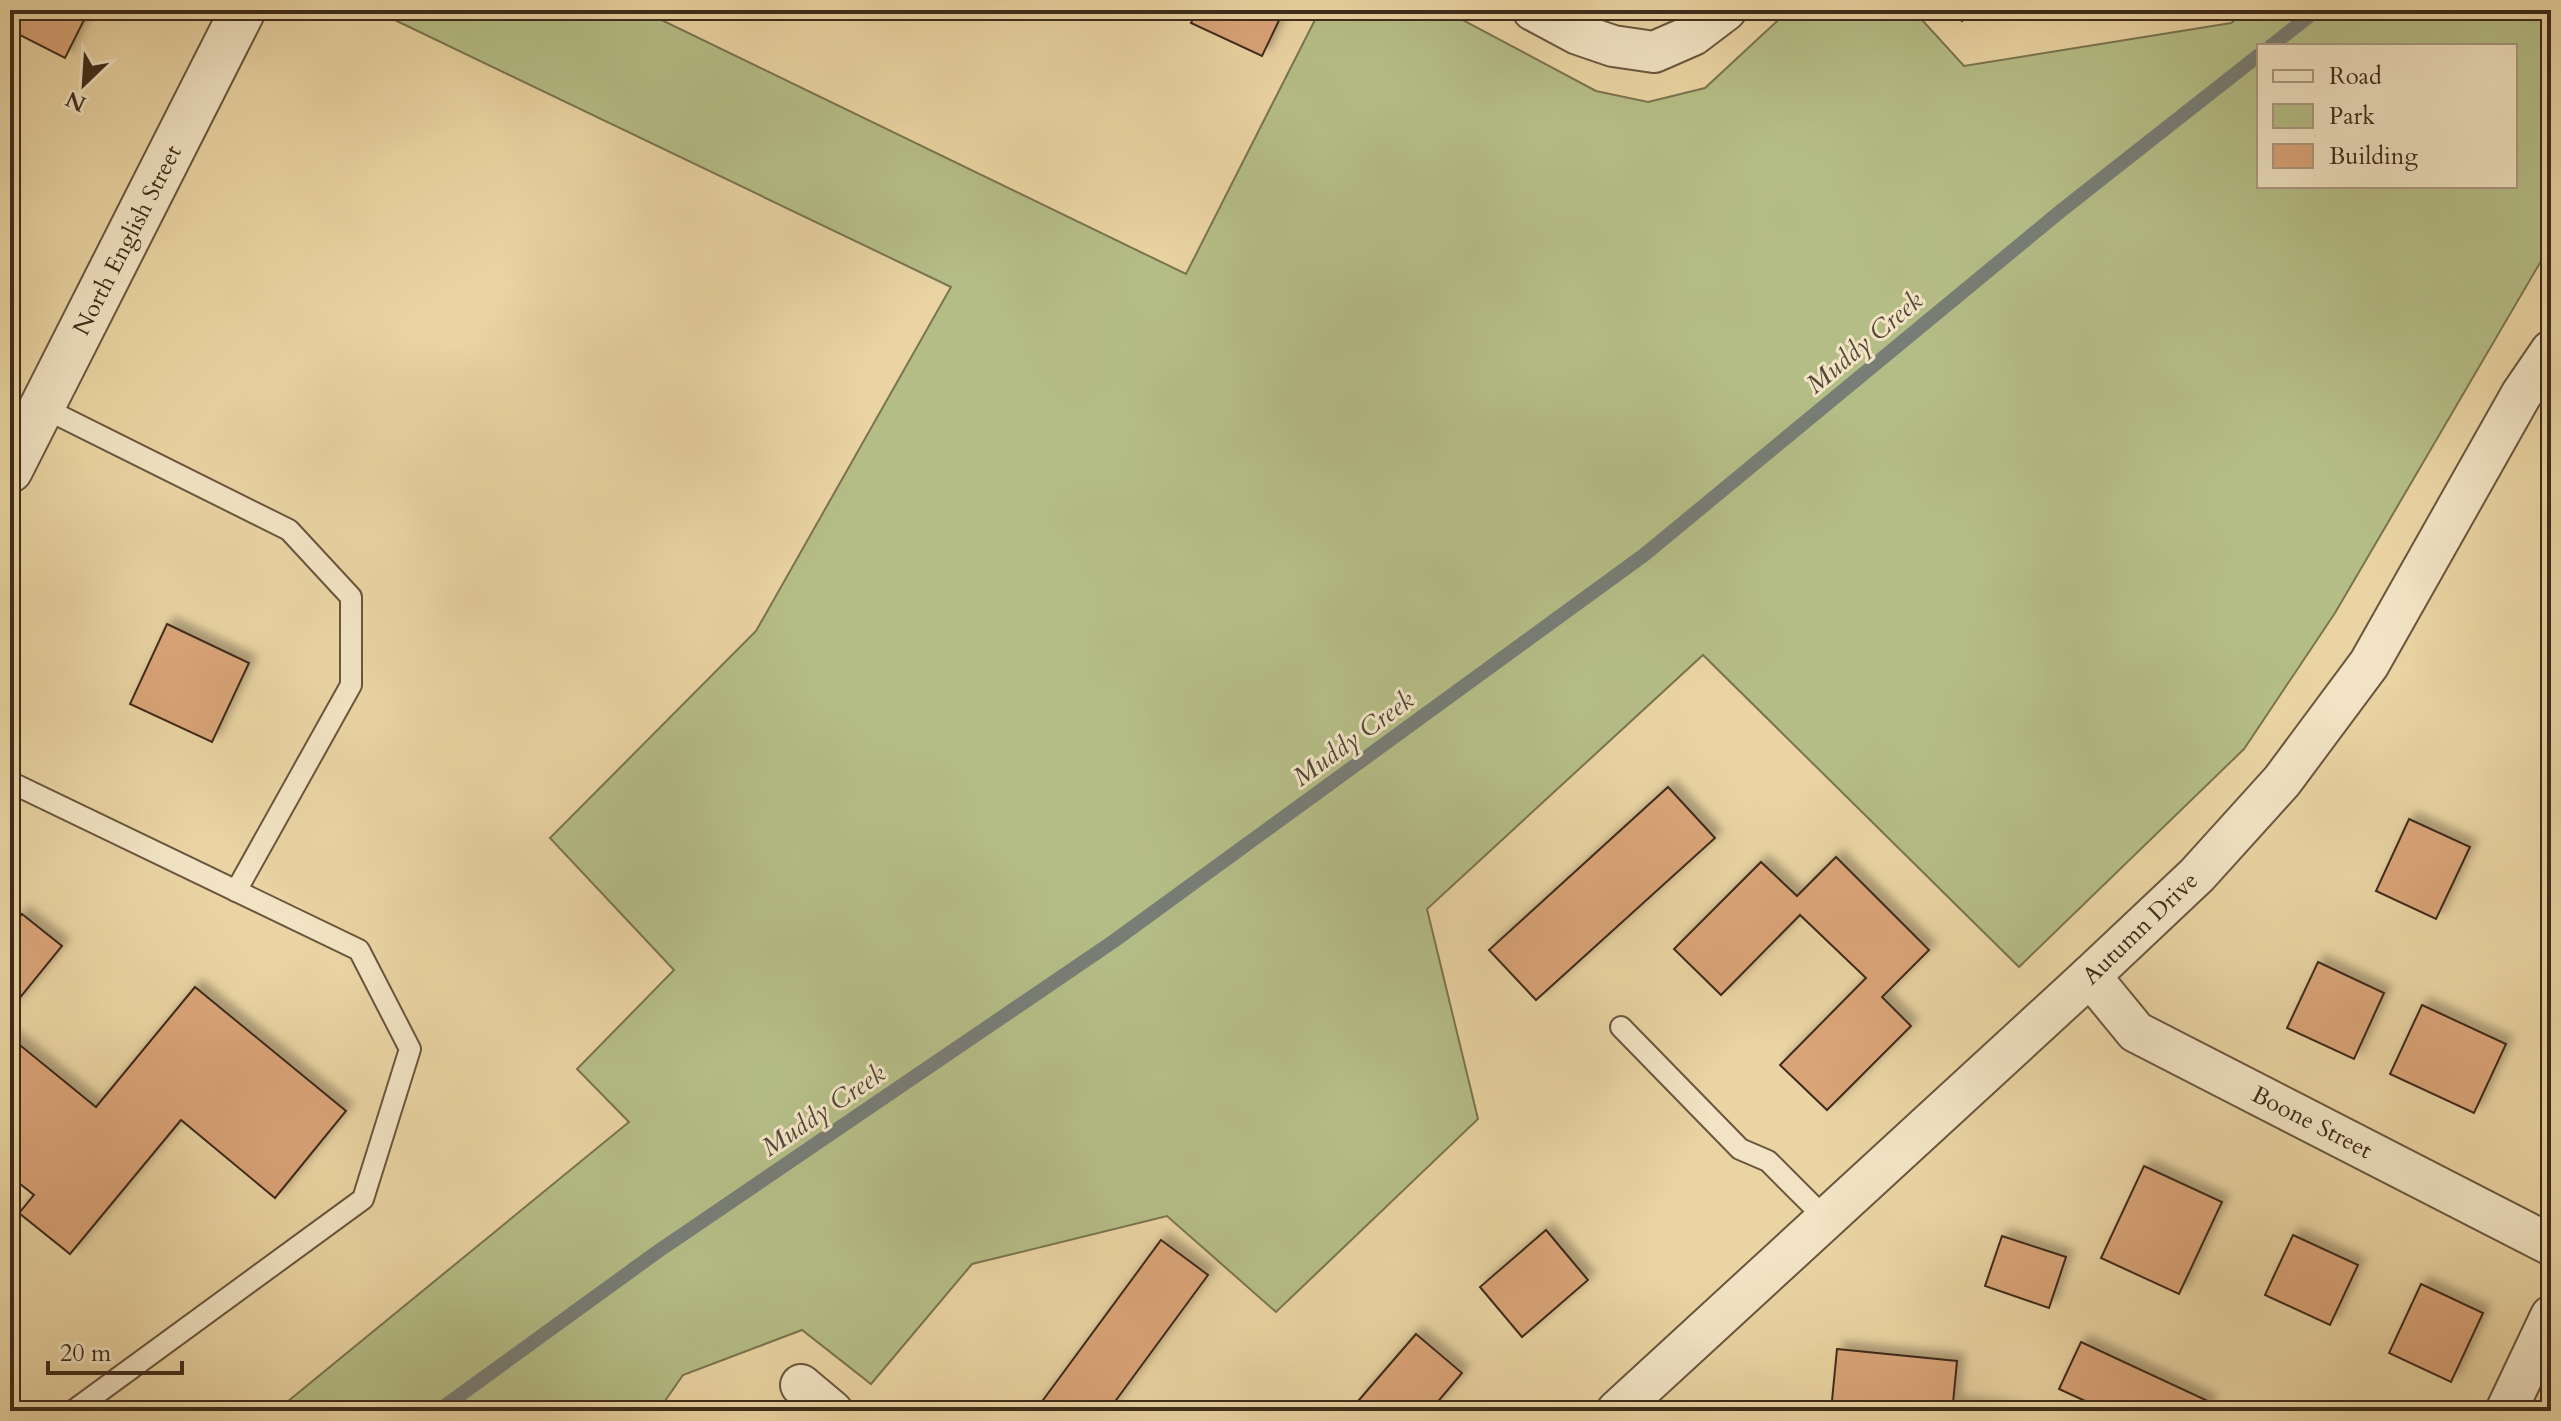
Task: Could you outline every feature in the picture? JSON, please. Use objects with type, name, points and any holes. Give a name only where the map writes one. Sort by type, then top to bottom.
[{"type":"street","name":"North English Street","points":[[10,470],[243,10]]},
{"type":"street","points":[[1533,10],[1578,34],[1613,46],[1654,52],[1693,35],[1726,10]]},
{"type":"street","name":"Autumn Drive","points":[[1617,1411],[2090,976],[2197,875],[2272,793],[2360,676],[2536,404],[2551,351]]},
{"type":"street","name":"Boone Street","points":[[2090,976],[2136,1032],[2551,1245]]},
{"type":"street","points":[[2506,1411],[2551,1316]]},
{"type":"street","points":[[801,1385],[832,1411]]},
{"type":"lane","points":[[42,407],[289,530],[351,597],[351,685],[236,891]]},
{"type":"lane","points":[[10,782],[359,950],[410,1049],[363,1199],[73,1411]]},
{"type":"lane","points":[[1621,1027],[1740,1149],[1768,1161],[1826,1219]]},
{"type":"green space","points":[[374,10],[641,10],[1186,274],[1320,10],[1444,10],[1596,91],[1648,102],[1705,88],[1789,10],[1913,10],[1964,66],[2231,23],[2249,10],[2551,10],[2551,244],[2335,613],[2244,749],[2019,967],[1703,655],[1427,909],[1478,1119],[1276,1312],[1167,1216],[972,1264],[871,1384],[802,1330],[683,1375],[658,1411],[276,1411],[629,1122],[577,1069],[674,970],[550,838],[756,631],[951,287]]},
{"type":"building","points":[[11,10],[89,10],[65,58],[10,30]]},
{"type":"building","points":[[1197,10],[1284,10],[1262,56],[1191,23]]},
{"type":"building","points":[[1953,10],[1974,10],[1962,21]]},
{"type":"building","points":[[167,624],[249,663],[212,742],[130,704]]},
{"type":"building","points":[[1668,787],[1715,838],[1536,1000],[1489,950]]},
{"type":"building","points":[[2409,819],[2470,847],[2436,919],[2376,891]]},
{"type":"building","points":[[1836,857],[1929,950],[1882,997],[1911,1026],[1827,1110],[1780,1065],[1866,978],[1800,915],[1721,995],[1674,949],[1761,862],[1797,896]]},
{"type":"building","points":[[22,914],[62,946],[10,1010],[10,928]]},
{"type":"building","points":[[2318,962],[2384,993],[2354,1059],[2287,1028]]},
{"type":"building","points":[[195,987],[346,1111],[275,1198],[181,1120],[70,1254],[19,1213],[34,1195],[10,1176],[10,1037],[96,1107]]},
{"type":"building","points":[[2422,1005],[2506,1044],[2474,1113],[2390,1074]]},
{"type":"building","points":[[2144,1166],[2222,1202],[2179,1294],[2101,1258]]},
{"type":"building","points":[[1546,1230],[1588,1280],[1522,1337],[1480,1287]]},
{"type":"building","points":[[2293,1235],[2358,1265],[2330,1325],[2265,1295]]},
{"type":"building","points":[[2002,1236],[2066,1257],[2049,1308],[1985,1286]]},
{"type":"building","points":[[1161,1240],[1208,1275],[1108,1411],[1035,1411]]},
{"type":"building","points":[[2421,1284],[2483,1313],[2451,1382],[2389,1353]]},
{"type":"building","points":[[1416,1334],[1462,1373],[1430,1411],[1372,1411],[1359,1400]]},
{"type":"building","points":[[2081,1342],[2210,1402],[2206,1411],[2107,1411],[2059,1389]]},
{"type":"building","points":[[1837,1349],[1957,1361],[1953,1403],[2020,1411],[1831,1411]]},
{"type":"waterway","name":"Muddy Creek","points":[[2274,44],[2317,10]]},
{"type":"waterway","name":"Muddy Creek","points":[[438,1411],[657,1252],[1114,941],[1644,555],[2062,210],[2257,57]]}]
